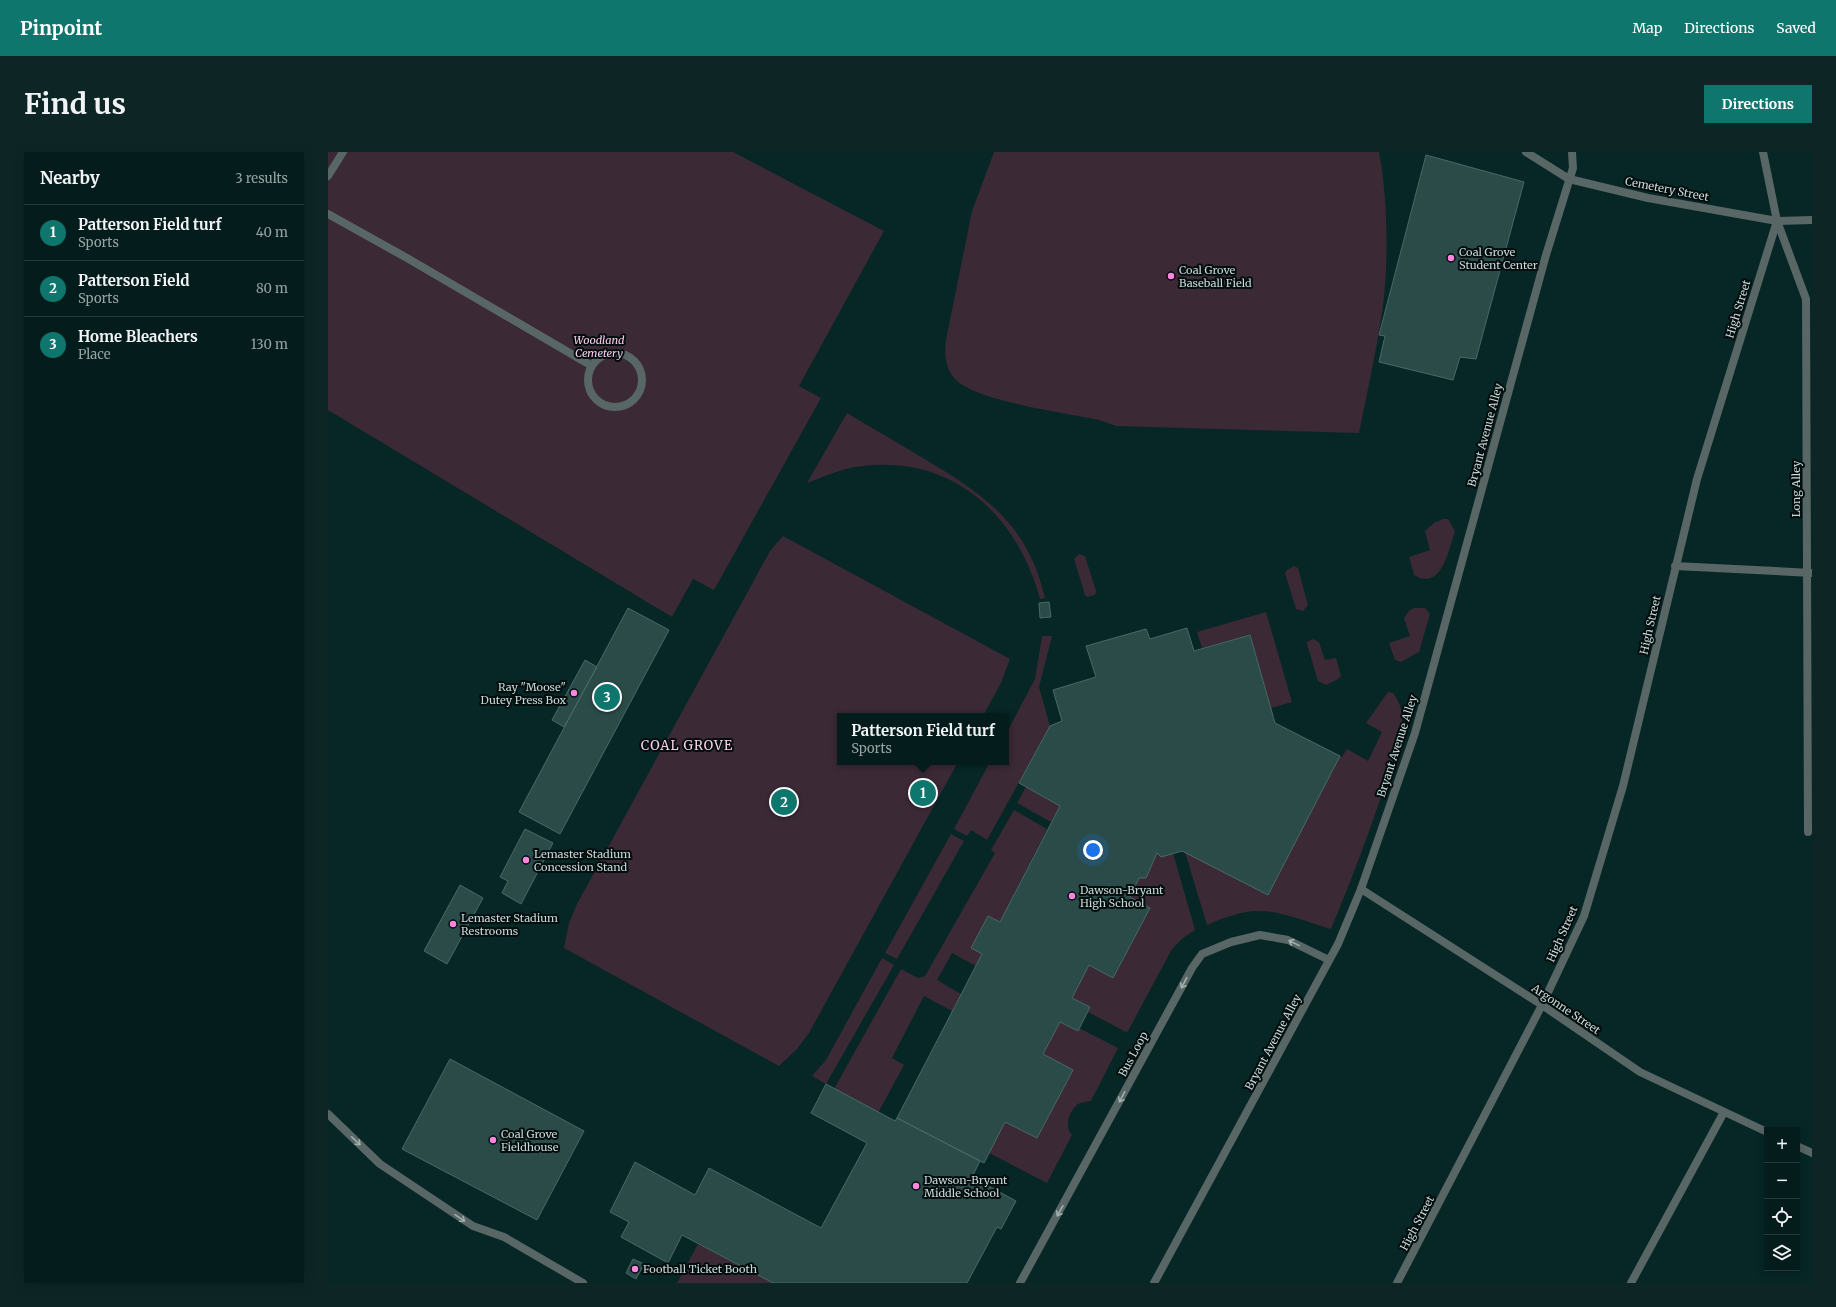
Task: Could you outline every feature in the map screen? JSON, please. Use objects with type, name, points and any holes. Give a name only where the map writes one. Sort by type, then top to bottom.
[{"type":"street","points":[[328,176],[343,152]]},
{"type":"street","name":"Cemetery Street","points":[[1526,152],[1569,179],[1648,198],[1777,221],[1812,220]]},
{"type":"street","name":"Bryant Avenue Alley","points":[[1154,1283],[1338,944],[1361,889],[1415,733],[1546,255],[1573,168],[1572,152]]},
{"type":"street","name":"Long Alley","points":[[1763,152],[1777,221],[1806,299],[1809,573],[1808,832]]},
{"type":"street","points":[[328,214],[592,366]]},
{"type":"street","name":"High Street","points":[[1397,1283],[1542,1005],[1584,916],[1623,786],[1697,479],[1777,221]]},
{"type":"street","points":[[619,353],[629,357],[637,364],[642,374],[642,384],[638,395],[631,403],[621,407],[610,407],[600,403],[592,396],[588,386],[588,376],[592,366],[599,358],[608,354],[619,353]]},
{"type":"street","points":[[1675,566],[1809,573]]},
{"type":"street","name":"Argonne Street","points":[[1361,889],[1542,1005],[1640,1072],[1764,1131]]},
{"type":"street","name":"Bus Loop","points":[[1020,1283],[1192,968],[1202,954],[1231,942],[1260,935],[1288,940],[1329,960]]},
{"type":"street","points":[[1631,1283],[1724,1112]]},
{"type":"street","points":[[328,1114],[380,1164],[473,1226],[504,1236],[583,1283]]},
{"type":"street","points":[[1800,1147],[1812,1153]]},
{"type":"green space","name":"Woodland Cemetery","points":[[328,152],[733,152],[884,231],[799,386],[821,398],[714,590],[693,579],[672,617],[328,410]]},
{"type":"green space","name":"Coal Grove Baseball Field","points":[[994,152],[1379,152],[1386,211],[1386,274],[1380,328],[1359,433],[1116,426],[1099,420],[1000,400],[964,386],[954,378],[947,365],[945,355],[946,340],[972,211]]},
{"type":"green space","points":[[847,413],[966,485],[1001,514],[1015,531],[1027,550],[1037,572],[1045,598],[1040,599],[1029,567],[1014,538],[995,514],[972,493],[946,478],[917,468],[885,465],[850,468],[807,483]]},
{"type":"green space","points":[[1443,519],[1448,519],[1455,531],[1443,566],[1438,573],[1431,578],[1424,579],[1414,575],[1409,557],[1430,550],[1425,531],[1434,523]]},
{"type":"green space","points":[[783,536],[1010,659],[1001,683],[985,713],[837,713],[837,765],[956,765],[809,1033],[797,1049],[779,1066],[564,948],[569,923],[577,904],[770,551]]},
{"type":"green space","points":[[1079,554],[1085,556],[1096,591],[1095,595],[1087,597],[1085,595],[1074,559]]},
{"type":"green space","points":[[1294,566],[1298,568],[1308,605],[1303,611],[1296,609],[1285,573]]},
{"type":"green space","points":[[1414,608],[1425,608],[1430,614],[1419,652],[1401,662],[1395,660],[1389,643],[1410,636],[1404,618],[1409,611]]},
{"type":"green space","points":[[1266,612],[1292,702],[1271,708],[1250,635],[1202,648],[1197,632]]},
{"type":"green space","points":[[1042,636],[1052,636],[1039,687],[1050,726],[987,840],[971,830],[967,836],[954,829],[988,765],[1009,765],[1009,728],[1035,679]]},
{"type":"green space","points":[[1313,639],[1319,642],[1325,660],[1336,658],[1341,676],[1326,685],[1318,681],[1307,644],[1307,642]]},
{"type":"green space","points":[[1388,692],[1393,693],[1398,700],[1401,709],[1402,721],[1400,734],[1370,828],[1331,929],[1294,917],[1266,911],[1252,911],[1226,917],[1207,925],[1185,852],[1340,756],[1342,757],[1347,749],[1368,761],[1382,732],[1366,723]]},
{"type":"green space","points":[[1026,787],[1060,806],[1051,822],[1017,803]]},
{"type":"green space","points":[[1014,810],[1047,829],[1000,922],[988,916],[971,948],[982,954],[976,966],[952,953],[937,980],[961,994],[952,1011],[924,996],[892,1058],[904,1065],[878,1113],[834,1089],[901,969],[918,978],[925,976],[995,853],[991,850]]},
{"type":"green space","points":[[951,834],[964,841],[897,959],[885,953]]},
{"type":"green space","points":[[1157,853],[1173,853],[1195,930],[1183,938],[1172,949],[1128,1031],[1126,1032],[1088,1012],[1090,1007],[1072,998],[1089,965],[1114,977],[1150,908],[1130,897],[1139,878],[1146,878]]},
{"type":"green space","points":[[882,958],[894,965],[826,1084],[812,1076],[826,1060]]},
{"type":"green space","points":[[1060,1022],[1078,1031],[1079,1028],[1118,1048],[1091,1101],[1078,1104],[1072,1111],[1068,1128],[1072,1135],[1047,1183],[989,1153],[1005,1122],[1037,1138],[1073,1070],[1043,1054]]},
{"type":"green space","points":[[698,1244],[773,1283],[677,1283]]},
{"type":"building","name":"Coal Grove Student Center","points":[[1426,155],[1524,182],[1476,359],[1460,357],[1453,380],[1379,362],[1385,336],[1379,335]]},
{"type":"building","points":[[1049,602],[1051,617],[1040,618],[1039,603]]},
{"type":"building","points":[[628,608],[669,630],[560,834],[519,812]]},
{"type":"building","name":"Dawson-Bryant High School","points":[[1187,628],[1194,651],[1250,635],[1275,723],[1340,756],[1268,895],[1182,851],[1161,857],[1157,853],[1146,878],[1139,878],[1130,897],[1150,908],[1113,978],[1089,965],[1072,998],[1090,1007],[1078,1031],[1060,1022],[1043,1054],[1073,1070],[1037,1138],[1005,1122],[984,1163],[897,1118],[982,954],[971,948],[988,916],[1000,922],[1060,806],[1019,783],[1050,726],[1062,721],[1053,690],[1096,677],[1086,646],[1146,629],[1150,639]]},
{"type":"building","name":"Ray \"Moose\" Dutey Press Box","points":[[585,660],[597,667],[564,727],[552,720]]},
{"type":"building","name":"Lemaster Stadium Concession Stand","points":[[525,829],[553,843],[521,904],[502,893],[508,881],[500,877]]},
{"type":"building","name":"Lemaster Stadium Restrooms","points":[[460,885],[483,898],[447,964],[424,951]]},
{"type":"building","name":"Coal Grove Fieldhouse","points":[[450,1059],[584,1131],[537,1220],[402,1149]]},
{"type":"building","name":"Dawson-Bryant Middle School","points":[[826,1084],[895,1121],[897,1118],[980,1161],[972,1177],[1016,1201],[1001,1229],[997,1227],[967,1283],[773,1283],[682,1235],[668,1263],[621,1237],[629,1222],[610,1212],[635,1162],[695,1195],[709,1168],[821,1228],[867,1143],[811,1113]]},
{"type":"building","name":"Football Ticket Booth","points":[[633,1259],[644,1264],[636,1279],[626,1273]]},
{"type":"place","name":"Coal Grove Student Center","points":[[1451,258]]},
{"type":"place","name":"Coal Grove Baseball Field","points":[[1171,276]]},
{"type":"place","name":"Ray \"Moose\" Dutey Press Box","points":[[574,693]]},
{"type":"place","name":"Home Bleachers","points":[[607,697]]},
{"type":"place","name":"Patterson Field turf","points":[[923,793]]},
{"type":"place","name":"Patterson Field","points":[[784,802]]},
{"type":"place","name":"Lemaster Stadium Concession Stand","points":[[526,860]]},
{"type":"place","name":"Dawson-Bryant High School","points":[[1072,896]]},
{"type":"place","name":"Lemaster Stadium Restrooms","points":[[453,924]]},
{"type":"place","name":"Coal Grove Fieldhouse","points":[[493,1140]]},
{"type":"place","name":"Dawson-Bryant Middle School","points":[[916,1186]]},
{"type":"place","name":"Football Ticket Booth","points":[[635,1269]]},
{"type":"district","name":"COAL GROVE","points":[[687,745]]}]
